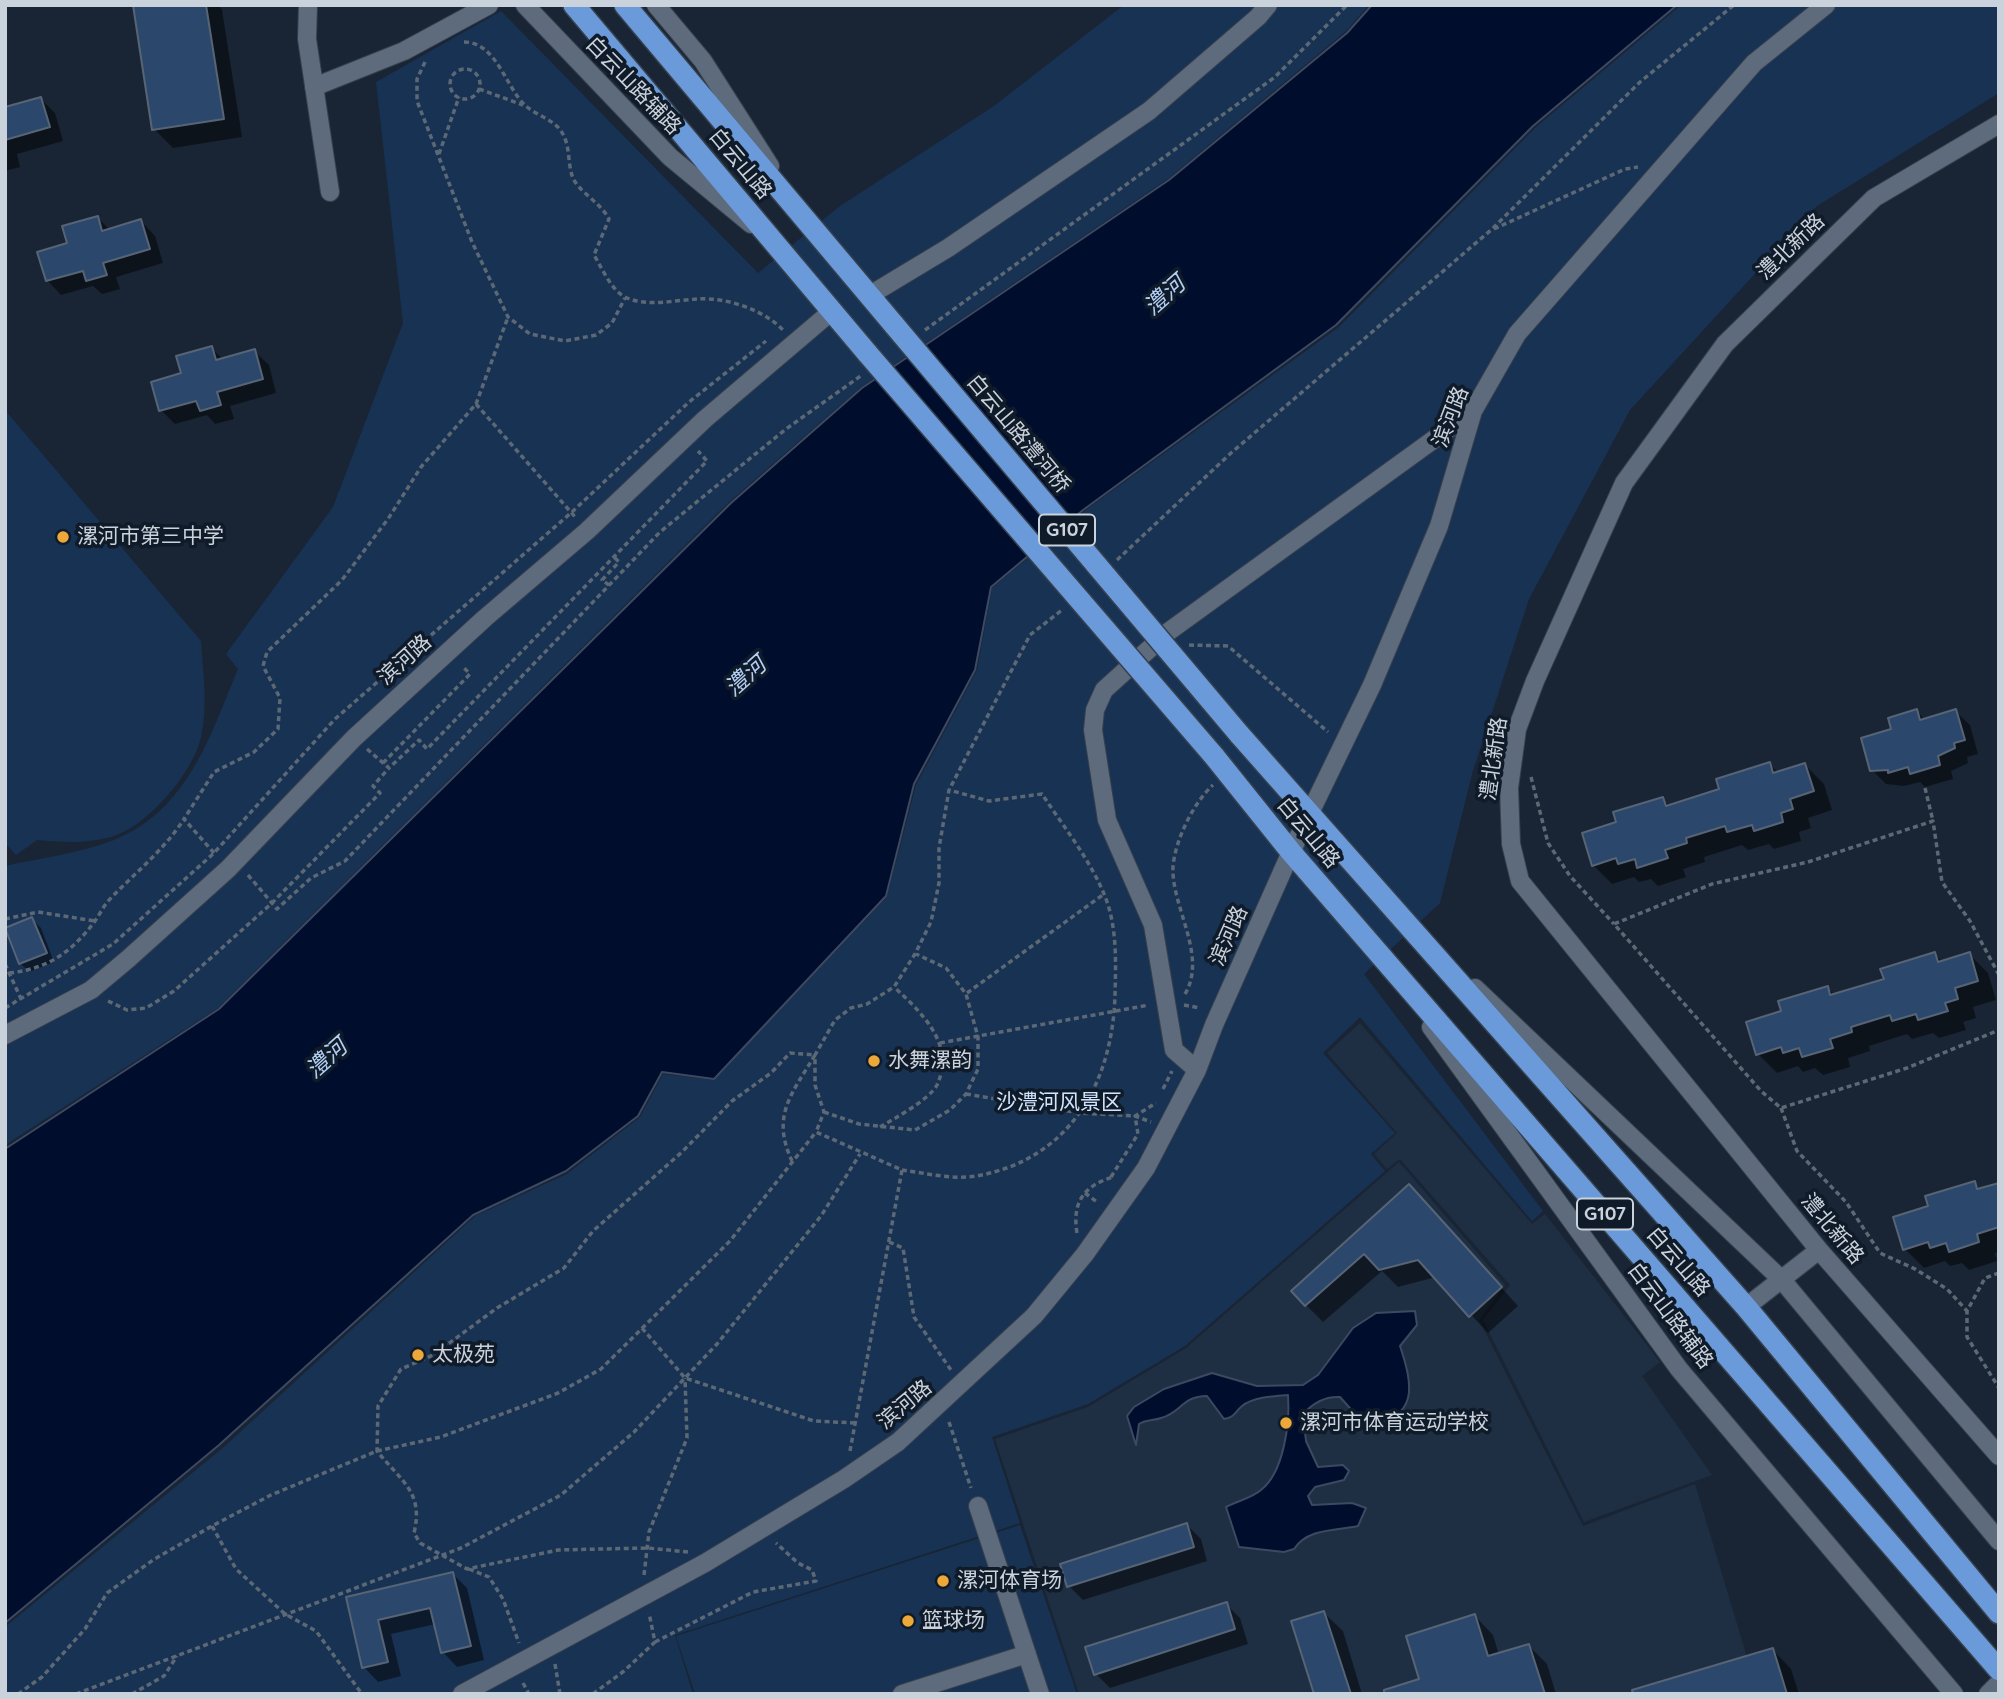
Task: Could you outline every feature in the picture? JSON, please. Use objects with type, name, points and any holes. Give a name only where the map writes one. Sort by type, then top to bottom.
[{"type":"highway","name":"白云山路","points":[[574,5],[832,311],[866,364],[1214,756],[1291,852],[1999,1670]]},
{"type":"highway","name":"白云山路","points":[[625,5],[895,326]]},
{"type":"highway","name":"白云山路澧河桥","points":[[895,326],[1239,734]]},
{"type":"highway","name":"白云山路","points":[[1239,734],[1746,1307],[1999,1613]]},
{"type":"street","points":[[309,5],[307,39],[330,192]]},
{"type":"street","points":[[314,87],[425,40],[489,5]]},
{"type":"street","name":"白云山路辅路","points":[[525,5],[670,157],[778,247]]},
{"type":"street","points":[[656,5],[703,61],[800,213]]},
{"type":"street","points":[[870,295],[948,248],[1149,111],[1258,17],[1268,5]]},
{"type":"street","name":"滨河路","points":[[461,1694],[705,1563],[844,1479],[898,1442],[964,1384],[1034,1316],[1085,1254],[1138,1179],[1168,1130],[1197,1070],[1219,1012],[1291,852],[1372,685],[1439,526],[1473,411],[1517,334],[1754,64],[1826,5]]},
{"type":"street","name":"澧北新路","points":[[1999,124],[1874,198],[1725,344],[1624,483],[1535,681],[1517,729],[1509,788],[1511,844],[1520,881],[1819,1250],[1999,1456]]},
{"type":"street","name":"滨河路","points":[[5,1035],[91,990],[232,865],[354,738],[448,651],[587,531],[686,436],[832,311]]},
{"type":"street","points":[[1197,1070],[1174,1050],[1153,925],[1107,820],[1093,730],[1095,710],[1104,690],[1168,632],[1473,411]]},
{"type":"street","points":[[1394,912],[1782,1280],[1999,1541]]},
{"type":"street","name":"白云山路辅路","points":[[1374,947],[1679,1369],[1954,1694]]},
{"type":"street","points":[[1746,1307],[1819,1250]]},
{"type":"street","points":[[978,1506],[1040,1694]]},
{"type":"street","points":[[902,1694],[1027,1654]]},
{"type":"street","points":[[1988,1694],[1999,1683]]},
{"type":"path","points":[[919,334],[1275,78],[1347,5]]},
{"type":"path","points":[[1110,567],[1231,453],[1491,230],[1640,82],[1734,5]]},
{"type":"path","points":[[425,40],[433,52],[421,67],[417,79],[418,101],[472,242],[508,317],[530,334],[565,341],[596,335],[612,323],[625,298]]},
{"type":"path","points":[[456,45],[467,41],[483,49],[507,76],[526,106]]},
{"type":"path","points":[[469,69],[477,75],[480,89],[469,99],[459,97],[451,86],[452,77],[459,70],[469,69]]},
{"type":"path","points":[[480,89],[526,106],[561,129],[569,151],[573,180],[604,209],[609,219],[594,255],[613,286],[625,298],[659,303],[701,299],[744,307],[771,318],[794,343]]},
{"type":"path","points":[[439,155],[459,97]]},
{"type":"path","points":[[1491,230],[1625,169],[1668,164]]},
{"type":"path","points":[[9,973],[34,971],[55,961],[79,942],[109,900],[158,854],[214,772],[254,752],[278,729],[280,698],[263,666],[267,652],[342,580],[388,519],[421,467],[476,404],[508,317]]},
{"type":"path","points":[[184,819],[277,909],[311,878],[345,861],[660,533],[727,475],[866,364]]},
{"type":"path","points":[[476,404],[587,531]]},
{"type":"path","points":[[91,990],[127,1010],[146,1008],[174,991],[272,903],[380,793],[373,786],[389,768],[419,740],[427,749],[707,461],[686,436]]},
{"type":"path","points":[[609,585],[602,580],[619,562],[613,556]]},
{"type":"path","points":[[792,1161],[781,1137],[783,1116],[835,1020],[851,1008],[867,1004],[894,987],[915,954],[931,922],[939,883],[939,848],[949,790],[1030,635],[1070,603]]},
{"type":"path","points":[[1168,632],[1180,644],[1228,646],[1342,744]]},
{"type":"path","points":[[383,763],[470,674],[448,651]]},
{"type":"path","points":[[354,738],[389,768]]},
{"type":"path","points":[[1530,773],[1548,843],[1570,876],[1744,1072],[1781,1108],[1797,1152],[1846,1202],[1880,1253],[1915,1269],[1947,1289],[1966,1311]]},
{"type":"path","points":[[1925,788],[1942,882],[1970,920],[1999,975]]},
{"type":"path","points":[[816,1132],[860,1154],[902,1170],[975,1176],[1012,1165],[1046,1147],[1070,1129],[1105,1070],[1115,1011],[1116,960],[1112,923],[1104,894],[1042,794],[989,801],[949,790]]},
{"type":"path","points":[[1614,924],[1712,884],[1808,862],[1933,821]]},
{"type":"path","points":[[966,993],[1104,894]]},
{"type":"path","points":[[5,919],[38,912],[95,920]]},
{"type":"path","points":[[824,1112],[879,1127],[915,1130],[950,1110],[967,1094],[978,1069],[978,1037],[966,993],[946,968],[915,954]]},
{"type":"path","points":[[5,964],[31,1022]]},
{"type":"path","points":[[879,1127],[910,1109],[936,1086],[941,1065],[940,1043],[926,1016],[894,987]]},
{"type":"path","points":[[940,1043],[1168,1002],[1219,1012]]},
{"type":"path","points":[[1781,1108],[1907,1068],[1999,1030]]},
{"type":"path","points":[[523,1661],[503,1599],[489,1577],[467,1569],[420,1543],[414,1533],[418,1514],[416,1499],[377,1451],[378,1406],[401,1369],[433,1355],[497,1308],[564,1268],[593,1231],[682,1152],[732,1101],[771,1073],[790,1053],[815,1055]]},
{"type":"path","points":[[18,1694],[42,1676],[85,1629],[107,1593],[153,1560],[212,1526],[271,1495],[377,1451],[441,1437],[558,1393],[601,1369],[730,1241],[816,1132],[824,1112],[815,1085],[815,1055]]},
{"type":"path","points":[[967,1094],[1080,1113],[1135,1116],[1168,1130]]},
{"type":"path","points":[[76,1694],[442,1555],[561,1495],[634,1432],[717,1344],[821,1216],[860,1154]]},
{"type":"path","points":[[844,1479],[902,1170]]},
{"type":"path","points":[[1085,1254],[1074,1215],[1080,1198],[1091,1186],[1111,1177],[1122,1174],[1138,1179]]},
{"type":"path","points":[[888,1241],[903,1248],[914,1317],[964,1384]]},
{"type":"path","points":[[1999,1273],[1985,1278],[1966,1311],[1967,1337],[1999,1388]]},
{"type":"path","points":[[642,1328],[685,1378],[814,1421],[855,1423]]},
{"type":"path","points":[[655,1642],[656,1633],[642,1583],[649,1531],[687,1438],[685,1378]]},
{"type":"path","points":[[942,1404],[978,1506]]},
{"type":"path","points":[[212,1526],[236,1569],[285,1614],[316,1631],[362,1694]]},
{"type":"path","points":[[593,1694],[625,1671],[655,1642],[753,1592],[816,1581],[811,1570],[798,1563],[762,1528]]},
{"type":"path","points":[[467,1569],[558,1550],[683,1549],[705,1563]]},
{"type":"path","points":[[552,1645],[560,1694]]},
{"type":"path","points":[[132,1694],[163,1676],[179,1654]]},
{"type":"shaded area","points":[[1360,1023],[1532,1224],[1545,1214],[1660,1362],[1642,1376],[1712,1475],[1584,1522],[1483,1320],[1510,1285],[1400,1159],[1387,1169],[1374,1154],[1397,1133],[1327,1053]]},
{"type":"shaded area","name":"漯河市体育运动学校","points":[[1399,1162],[1505,1285],[1479,1320],[1583,1526],[1695,1484],[1758,1694],[1079,1694],[995,1439],[1088,1407],[1186,1348]]},
{"type":"green space","points":[[1124,5],[1369,5],[1345,32],[1169,178],[861,387],[729,502],[218,1008],[5,1145],[5,866],[74,852],[114,840],[139,827],[161,810],[178,790],[206,745],[238,669],[226,654],[333,507],[403,323],[376,82],[501,11],[758,273],[840,206],[994,106]]},
{"type":"green space","name":"沙澧河风景区","points":[[1681,5],[1999,5],[1999,93],[1817,206],[1630,410],[1529,599],[1472,774],[1440,903],[1364,974],[1543,1211],[1532,1221],[1360,1017],[1323,1053],[1395,1133],[1371,1154],[1385,1171],[1185,1346],[1088,1404],[992,1437],[1020,1523],[675,1635],[693,1694],[5,1694],[5,1627],[225,1446],[475,1216],[567,1174],[640,1117],[663,1074],[714,1080],[887,897],[916,785],[977,670],[992,588],[1087,509],[1339,327],[1535,128]]},
{"type":"green space","name":"漯河市第三中学","points":[[5,410],[201,641],[204,689],[203,725],[196,751],[178,782],[153,810],[125,831],[111,837],[83,842],[37,840],[16,855],[5,843]]},
{"type":"green space","name":"漯河体育场","points":[[1020,1525],[1077,1694],[695,1694],[676,1636]]},
{"type":"water","name":"澧河","points":[[1372,5],[1677,5],[1533,126],[1336,325],[1083,510],[991,587],[975,670],[914,784],[886,896],[714,1079],[662,1072],[638,1116],[566,1171],[473,1215],[219,1445],[5,1623],[5,1149],[219,1009],[731,503],[862,388],[1169,180],[1347,33]]},
{"type":"water","points":[[1415,1311],[1417,1325],[1400,1346],[1408,1374],[1408,1398],[1404,1408],[1396,1416],[1365,1425],[1340,1397],[1319,1401],[1303,1414],[1306,1441],[1318,1467],[1343,1465],[1349,1471],[1344,1480],[1315,1487],[1308,1496],[1312,1505],[1352,1503],[1366,1508],[1358,1526],[1314,1534],[1294,1549],[1284,1552],[1239,1547],[1226,1507],[1257,1493],[1269,1482],[1284,1446],[1288,1395],[1252,1401],[1224,1419],[1207,1396],[1192,1399],[1168,1416],[1139,1424],[1136,1445],[1127,1416],[1134,1407],[1164,1389],[1212,1373],[1257,1386],[1303,1385],[1318,1375],[1353,1328],[1376,1313]]},
{"type":"building","points":[[133,5],[206,5],[224,119],[152,130]]},
{"type":"building","points":[[41,97],[50,127],[5,140],[5,107]]},
{"type":"building","points":[[98,216],[102,231],[141,219],[150,249],[103,263],[107,275],[86,281],[83,271],[46,281],[37,252],[67,243],[62,226]]},
{"type":"building","points":[[212,346],[216,360],[255,349],[263,379],[217,392],[221,405],[200,411],[196,401],[159,411],[151,382],[181,373],[176,356]]},
{"type":"building","points":[[1917,709],[1920,720],[1956,709],[1965,740],[1954,743],[1955,748],[1938,756],[1940,765],[1910,774],[1908,767],[1888,773],[1888,770],[1870,771],[1861,738],[1891,729],[1888,718]]},
{"type":"building","points":[[1770,762],[1773,773],[1805,763],[1814,791],[1790,799],[1793,809],[1781,813],[1783,822],[1754,831],[1752,825],[1727,832],[1725,826],[1686,838],[1687,843],[1665,850],[1668,858],[1637,868],[1635,859],[1618,864],[1616,858],[1592,866],[1582,833],[1616,822],[1613,812],[1663,797],[1666,806],[1719,789],[1716,779]]},
{"type":"building","points":[[32,917],[47,953],[19,964],[5,928]]},
{"type":"building","points":[[1935,952],[1938,962],[1970,952],[1978,981],[1955,988],[1958,999],[1945,1003],[1948,1011],[1918,1020],[1916,1014],[1892,1021],[1890,1015],[1851,1027],[1852,1032],[1830,1039],[1833,1048],[1802,1057],[1799,1048],[1783,1053],[1781,1047],[1756,1055],[1746,1022],[1781,1011],[1778,1001],[1828,986],[1830,995],[1884,979],[1880,969]]},
{"type":"building","points":[[1975,1181],[1977,1189],[1999,1183],[1999,1227],[1977,1234],[1979,1242],[1949,1252],[1946,1243],[1930,1248],[1928,1242],[1903,1250],[1893,1217],[1928,1206],[1925,1196]]},
{"type":"building","points":[[1409,1184],[1502,1287],[1469,1317],[1418,1260],[1379,1270],[1364,1254],[1305,1306],[1291,1291]]},
{"type":"building","points":[[1187,1523],[1194,1547],[1067,1587],[1060,1564]]},
{"type":"building","points":[[453,1572],[471,1646],[441,1653],[430,1608],[378,1620],[388,1662],[362,1668],[346,1597]]},
{"type":"building","points":[[1227,1602],[1235,1629],[1094,1675],[1085,1647]]},
{"type":"building","points":[[1324,1611],[1351,1694],[1314,1694],[1291,1621]]},
{"type":"building","points":[[1475,1614],[1488,1656],[1529,1644],[1545,1694],[1384,1694],[1384,1690],[1419,1679],[1406,1636]]},
{"type":"building","points":[[1773,1648],[1787,1694],[1633,1694],[1632,1690]]},
{"type":"place","name":"漯河市第三中学","points":[[63,537]]},
{"type":"place","name":"水舞漯韵","points":[[874,1061]]},
{"type":"place","name":"太极苑","points":[[418,1355]]},
{"type":"place","name":"漯河市体育运动学校","points":[[1286,1423]]},
{"type":"place","name":"漯河体育场","points":[[943,1581]]},
{"type":"place","name":"篮球场","points":[[908,1621]]}]
